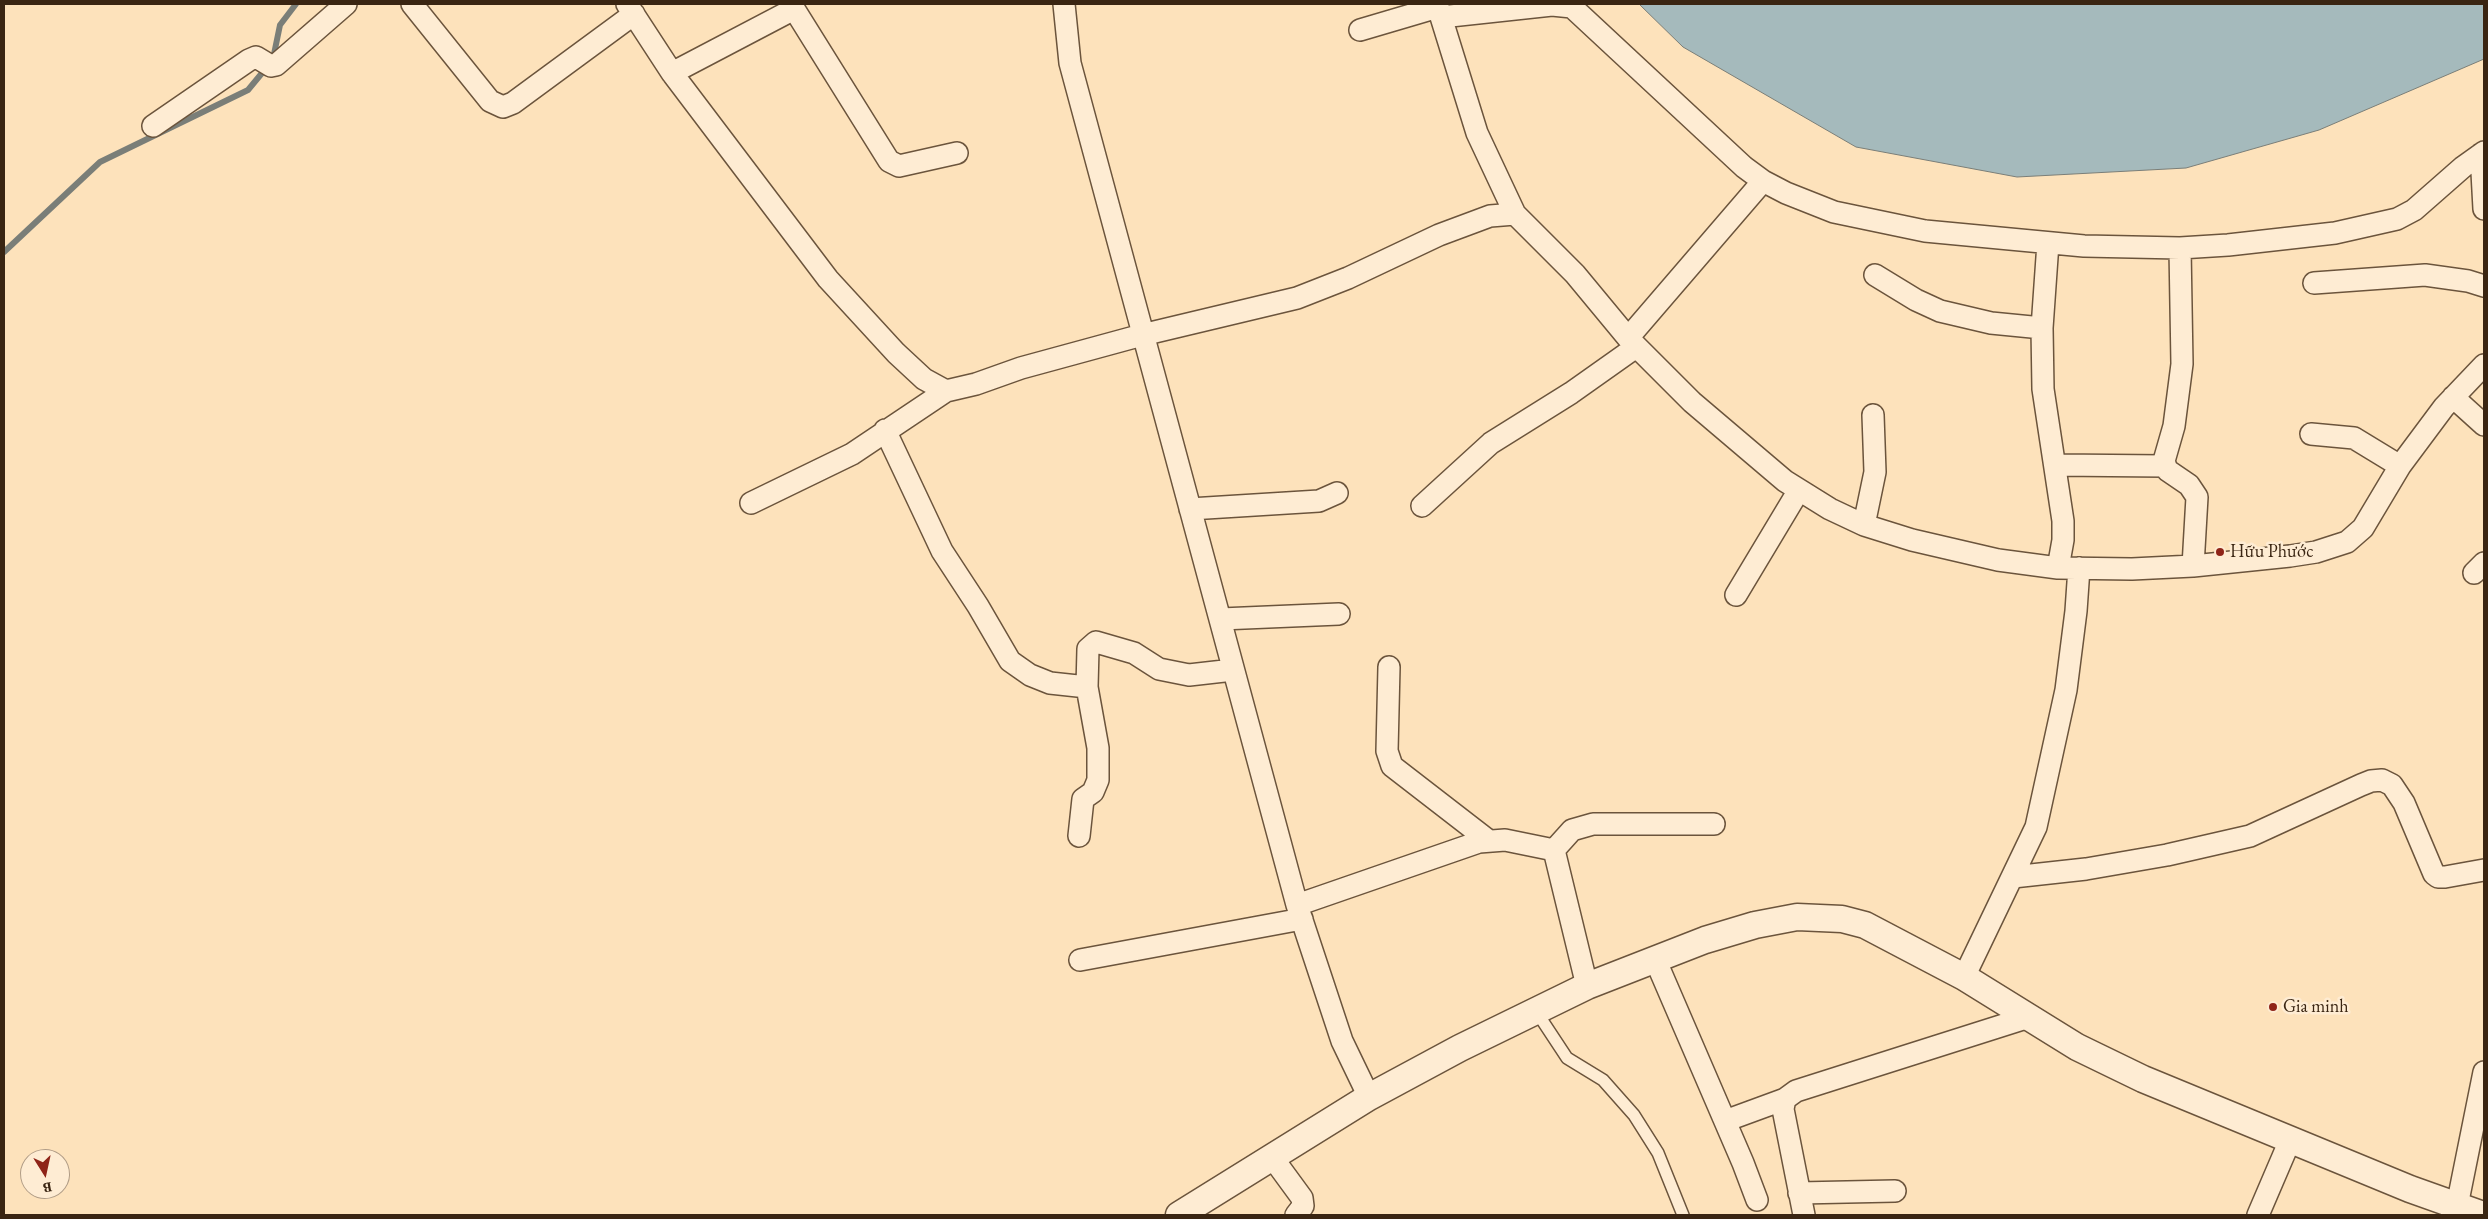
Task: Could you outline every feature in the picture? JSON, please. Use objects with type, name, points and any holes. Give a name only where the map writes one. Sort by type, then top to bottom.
[{"type":"street","points":[[152,126],[249,60],[256,57],[271,66],[276,65],[346,4]]},
{"type":"street","points":[[412,4],[490,101],[503,107],[513,103],[630,9],[672,73],[828,279],[896,353],[924,379],[946,391]]},
{"type":"street","points":[[1064,4],[1070,62],[1299,912],[1342,1041],[1369,1097]]},
{"type":"street","points":[[1360,30],[1439,9],[1552,5],[1572,7],[1744,167],[1762,181],[1806,202],[1834,212],[1925,231],[2048,243],[2180,248],[2228,245],[2335,233],[2396,219],[2414,210],[2463,166],[2483,153]]},
{"type":"street","points":[[672,73],[793,6],[889,161],[899,166],[957,153]]},
{"type":"street","points":[[1439,9],[1477,133],[1515,214],[1575,274],[1632,343],[1692,402],[1785,482],[1830,509],[1864,525],[1949,550],[1998,560],[2068,568],[2193,566],[2307,553],[2347,542],[2363,528],[2400,466],[2453,397],[2484,365]]},
{"type":"street","points":[[2483,153],[2484,209]]},
{"type":"street","points":[[1422,506],[1491,442],[1570,393],[1632,343],[1762,181]]},
{"type":"street","points":[[751,503],[852,454],[885,430],[946,391],[976,384],[1021,368],[1142,335],[1297,298],[1348,278],[1439,235],[1490,216],[1515,214]]},
{"type":"street","points":[[1964,977],[2031,839],[2042,802],[2066,690],[2076,611],[2063,540],[2063,521],[2056,465],[2043,389],[2042,328],[2048,243]]},
{"type":"street","points":[[2180,248],[2182,364],[2179,394],[2165,466],[2173,476],[2189,486],[2197,497],[2193,566]]},
{"type":"street","points":[[1875,275],[1916,300],[1940,311],[1991,322],[2042,328]]},
{"type":"street","points":[[2314,283],[2425,275],[2468,281],[2484,286]]},
{"type":"street","points":[[2453,397],[2484,425]]},
{"type":"street","points":[[1864,525],[1875,472],[1873,415]]},
{"type":"street","points":[[885,430],[942,551],[978,606],[1010,661],[1030,675],[1050,683],[1087,687]]},
{"type":"street","points":[[2311,434],[2354,438],[2400,466]]},
{"type":"street","points":[[2056,465],[2165,466]]},
{"type":"street","points":[[1736,595],[1799,490]]},
{"type":"street","points":[[1190,509],[1319,500],[1337,493]]},
{"type":"street","points":[[1220,619],[1339,614]]},
{"type":"street","points":[[1079,836],[1083,799],[1093,792],[1098,780],[1098,748],[1087,687],[1088,649],[1096,642],[1134,653],[1159,670],[1188,675],[1233,670]]},
{"type":"street","points":[[1390,667],[1387,751],[1392,766],[1489,841]]},
{"type":"street","points":[[2013,877],[2086,869],[2167,855],[2250,836],[2360,785],[2382,780],[2392,785],[2404,803],[2434,874],[2438,877],[2445,877],[2484,870]]},
{"type":"street","points":[[1554,850],[1572,830],[1592,824],[1714,824]]},
{"type":"street","points":[[1080,960],[1299,912],[1478,842],[1505,840],[1554,850]]},
{"type":"street","points":[[1554,850],[1587,986]]},
{"type":"street","points":[[1179,1215],[1369,1097],[1587,986],[1705,940],[1755,925],[1797,917],[1842,919],[1865,925],[1964,977],[2077,1046],[2143,1079],[2291,1138],[2410,1189],[2483,1215]]},
{"type":"street","points":[[1655,959],[1756,1200]]},
{"type":"street","points":[[1724,1121],[1785,1099],[1796,1091],[2029,1018]]},
{"type":"street","points":[[2457,1206],[2484,1072]]},
{"type":"street","points":[[1785,1099],[1783,1109],[1804,1215]]},
{"type":"street","points":[[2258,1215],[2291,1138]]},
{"type":"street","points":[[1272,1158],[1302,1198],[1303,1206],[1296,1215]]},
{"type":"street","points":[[1799,1193],[1895,1191]]},
{"type":"lane","points":[[1536,1011],[1566,1058],[1603,1080],[1634,1115],[1658,1153],[1683,1215]]},
{"type":"shaded area","points":[[1639,4],[2484,4],[2484,59],[2319,130],[2186,168],[2017,177],[1856,147],[1683,47]]},
{"type":"waterway","points":[[273,59],[280,25],[296,4]]},
{"type":"waterway","points":[[4,252],[100,162],[248,90],[267,67]]},
{"type":"place","name":"Hữu Phước","points":[[2220,552]]},
{"type":"place","name":"Gia minh","points":[[2273,1007]]}]
